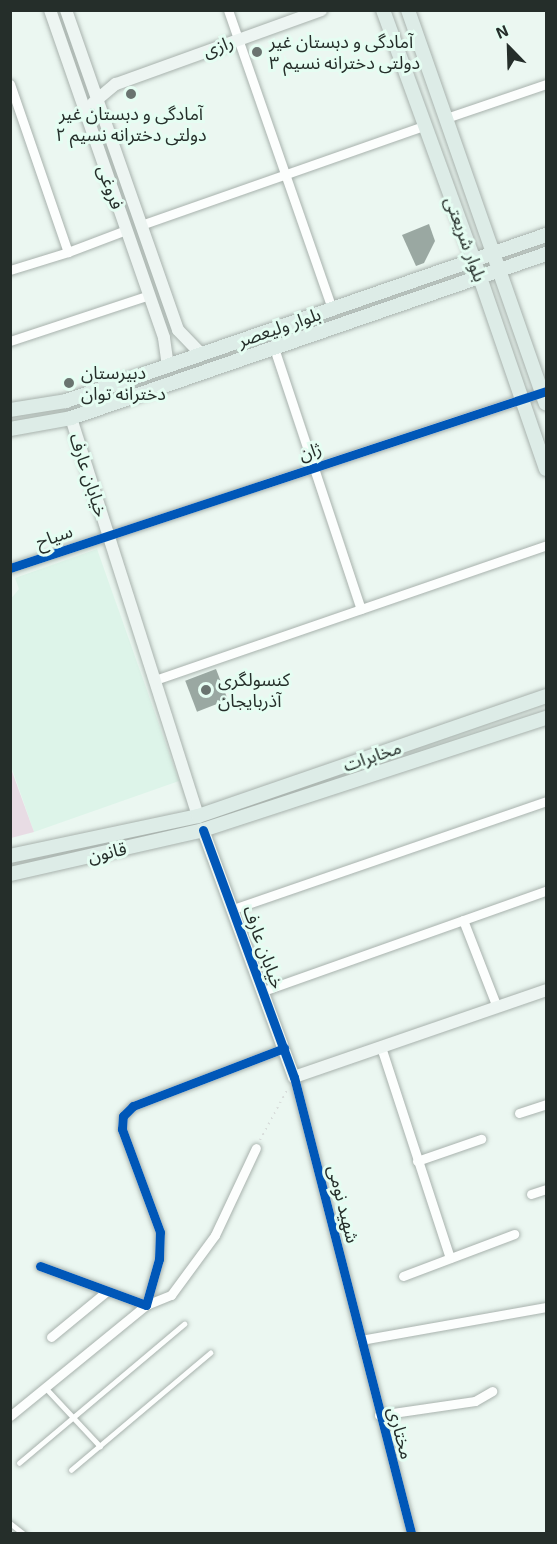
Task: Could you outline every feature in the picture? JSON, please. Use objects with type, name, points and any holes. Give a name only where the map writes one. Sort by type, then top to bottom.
[{"type":"main road","name":"فروغى","points":[[50,10],[164,338],[168,365]]},
{"type":"main road","name":"فروغى","points":[[66,10],[178,330],[201,354]]},
{"type":"main road","name":"رازی","points":[[84,108],[116,84],[321,10]]},
{"type":"main road","name":"بلوار شریعتى","points":[[383,10],[474,260],[546,469]]},
{"type":"main road","name":"بلوار شریعتى","points":[[408,10],[545,396]]},
{"type":"main road","name":"رازی","points":[[76,86],[91,83],[116,84]]},
{"type":"main road","name":"بلوار ولیعصر","points":[[10,410],[66,401],[546,235]]},
{"type":"main road","name":"بلوار ولیعصر","points":[[10,429],[71,418],[546,254]]},
{"type":"main road","points":[[302,319],[308,336]]},
{"type":"main road","name":"خیابان عارف","points":[[71,418],[198,816],[294,1077]]},
{"type":"main road","name":"مخابرات","points":[[198,816],[546,696]]},
{"type":"main road","name":"مخابرات","points":[[203,830],[546,718]]},
{"type":"main road","name":"قانون","points":[[10,856],[198,816]]},
{"type":"main road","name":"قانون","points":[[10,874],[203,830]]},
{"type":"main road","points":[[294,1077],[546,990]]},
{"type":"street","points":[[228,10],[332,309]]},
{"type":"street","points":[[10,84],[68,252]]},
{"type":"street","points":[[446,118],[546,84]]},
{"type":"street","points":[[141,225],[424,126]]},
{"type":"street","points":[[10,270],[68,252],[126,230]]},
{"type":"street","points":[[10,341],[149,295]]},
{"type":"street","name":"ژان","points":[[274,348],[361,609]]},
{"type":"street","name":"ژان","points":[[108,534],[522,399],[545,396]]},
{"type":"street","name":"سیاح","points":[[10,568],[108,534]]},
{"type":"street","points":[[155,680],[546,545]]},
{"type":"street","points":[[233,909],[546,801]]},
{"type":"street","points":[[263,991],[546,891]]},
{"type":"street","points":[[463,920],[497,1007]]},
{"type":"street","points":[[381,1047],[450,1258]]},
{"type":"street","points":[[146,1305],[159,1259],[160,1232],[122,1129],[123,1116],[133,1106],[284,1048]]},
{"type":"street","name":"شهید نومی","points":[[294,1077],[361,1340]]},
{"type":"street","points":[[519,1113],[546,1104]]},
{"type":"street","points":[[417,1161],[481,1139]]},
{"type":"street","points":[[10,1416],[146,1305],[171,1295],[215,1235],[256,1148]]},
{"type":"street","points":[[531,1194],[546,1189]]},
{"type":"street","points":[[403,1276],[514,1234]]},
{"type":"street","points":[[40,1266],[146,1305]]},
{"type":"street","points":[[51,1337],[107,1291]]},
{"type":"street","points":[[361,1340],[546,1307]]},
{"type":"street","name":"مختاری","points":[[361,1340],[411,1533]]},
{"type":"street","points":[[379,1414],[475,1401],[492,1391]]},
{"type":"lane","points":[[19,1463],[184,1324]]},
{"type":"lane","points":[[71,1470],[210,1353]]},
{"type":"lane","points":[[45,1387],[100,1446]]},
{"type":"lane","points":[[10,1523],[24,1533]]},
{"type":"path","points":[[256,1148],[294,1077]]},
{"type":"shaded area","points":[[97,549],[179,781],[34,832],[11,766],[10,600],[19,589],[15,578]]},
{"type":"shaded area","points":[[10,766],[34,832],[11,838],[10,838]]},
{"type":"building","points":[[429,224],[435,241],[424,263],[416,266],[402,235]]},
{"type":"building","name":"کنسولگری آذربایجان","points":[[216,669],[228,700],[197,712],[185,681]]},
{"type":"cycle path","points":[[10,568],[546,391]]},
{"type":"cycle path","points":[[203,830],[294,1077],[411,1534]]},
{"type":"cycle path","points":[[40,1266],[146,1305],[159,1259],[160,1232],[122,1129],[123,1116],[133,1106],[284,1048]]},
{"type":"place","name":"آمادگی و دبستان غیر دولتی دخترانه نسیم ۳","points":[[257,52]]},
{"type":"place","name":"آمادگی و دبستان غیر دولتی دخترانه نسیم ۲","points":[[131,94]]},
{"type":"place","name":"دبیرستان دخترانه توان","points":[[69,383]]},
{"type":"place","name":"کنسولگری آذربایجان","points":[[206,690]]}]
